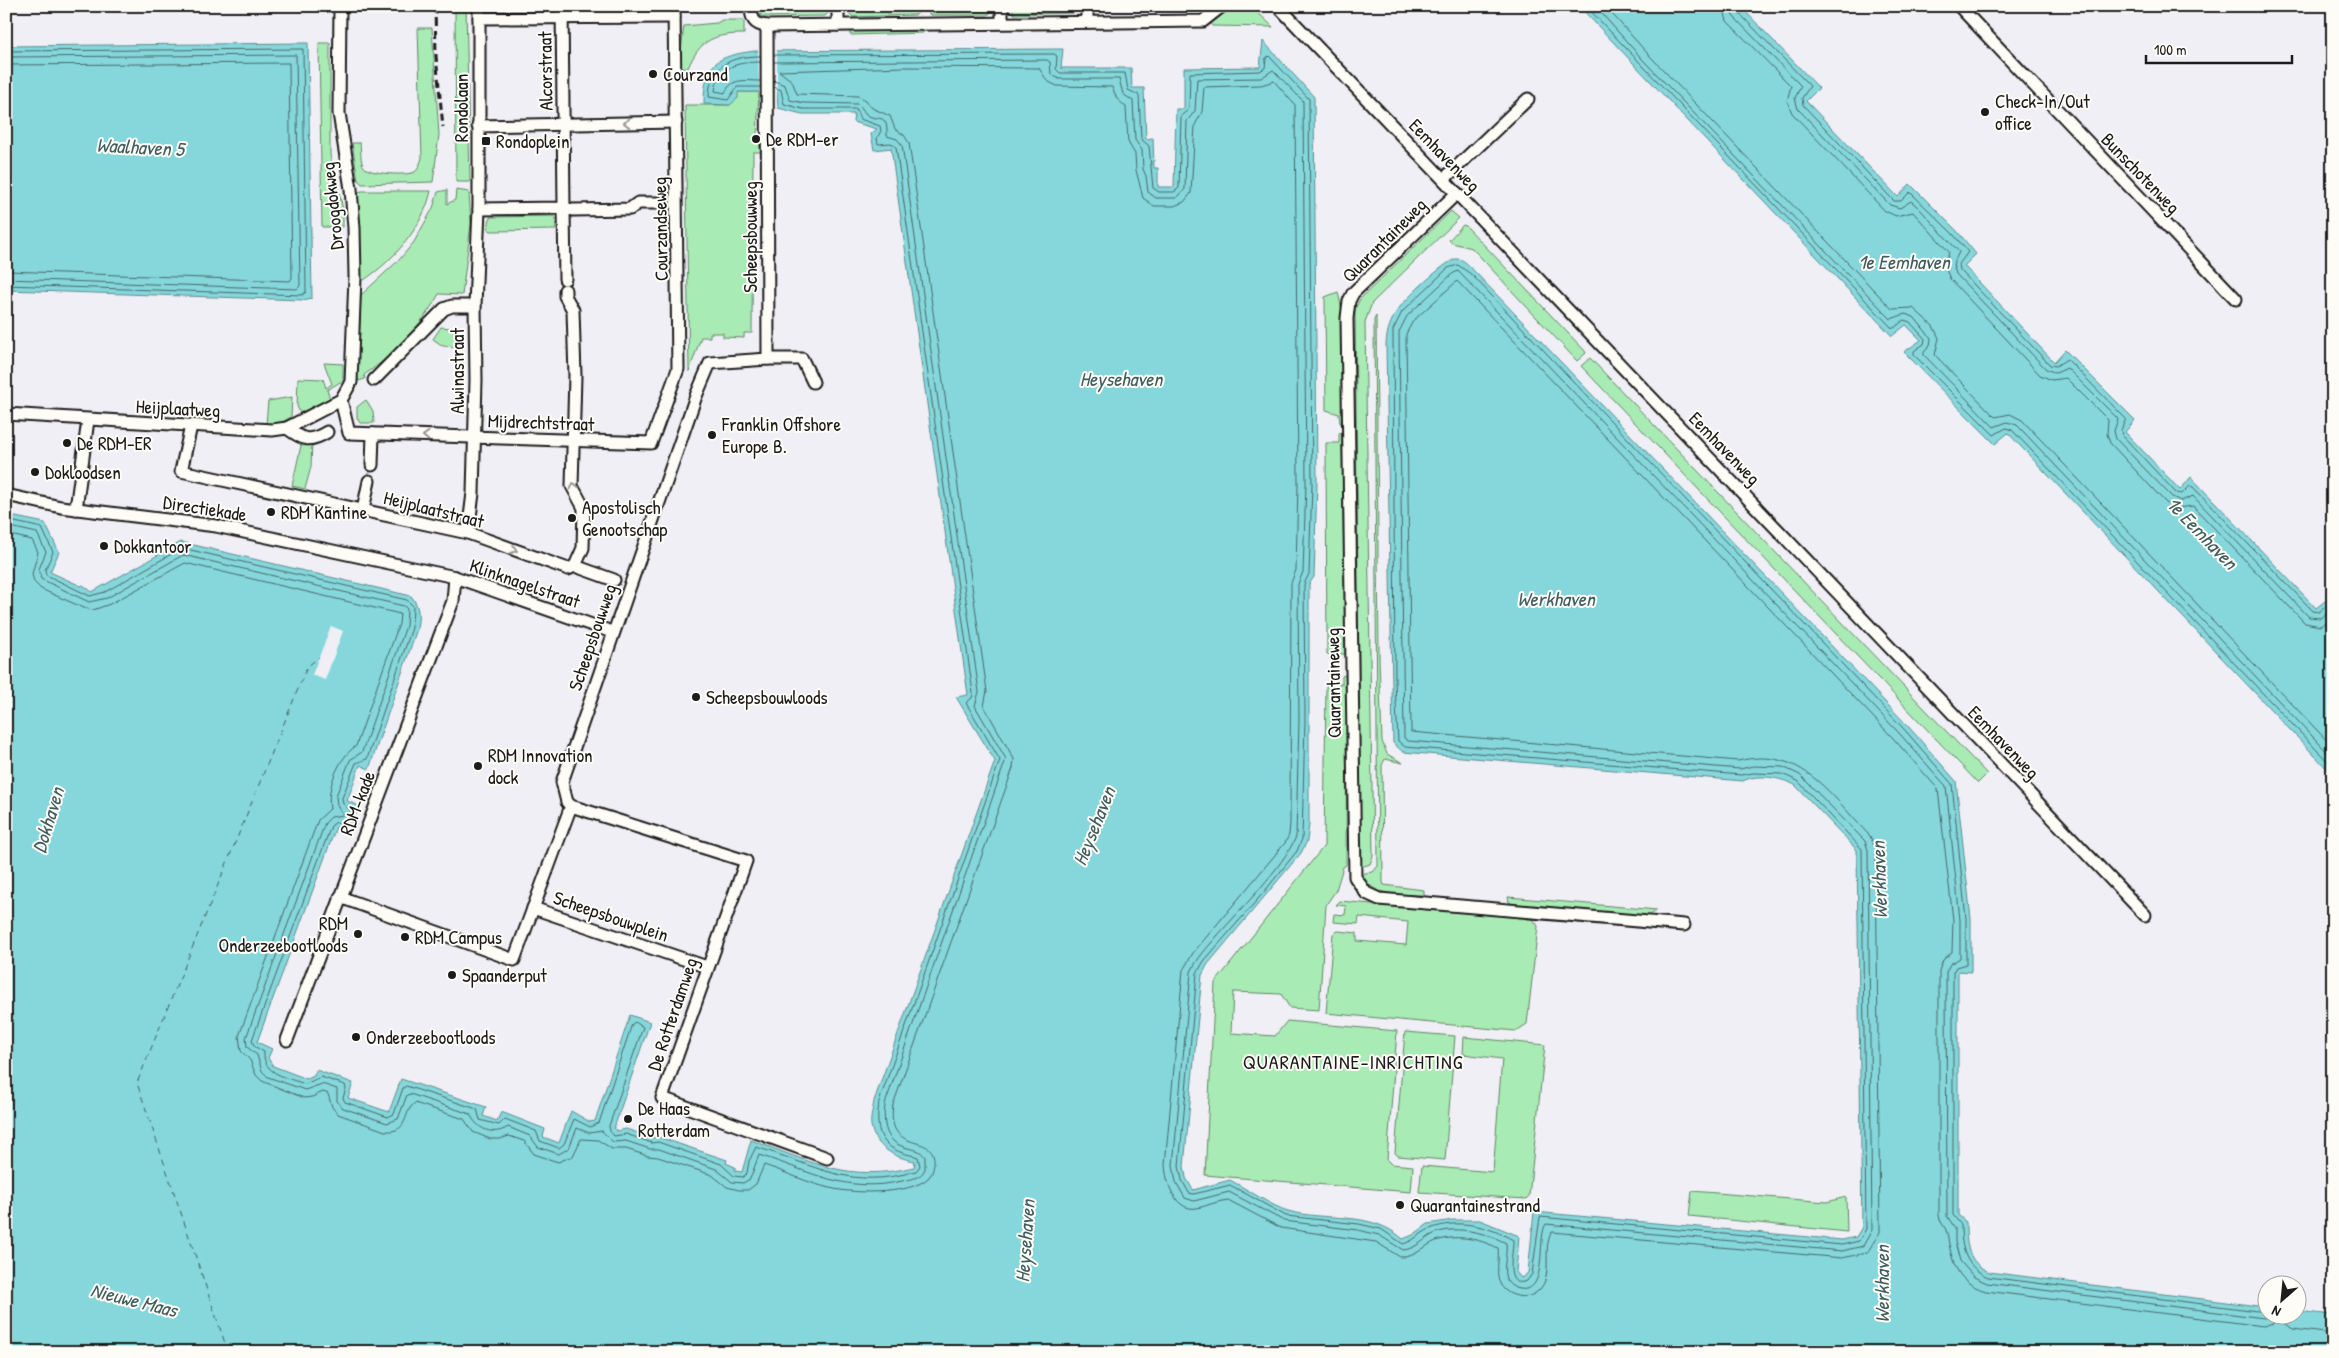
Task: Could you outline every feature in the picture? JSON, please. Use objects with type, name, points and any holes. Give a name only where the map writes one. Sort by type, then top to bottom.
[{"type":"street","name":"Droogdokweg","points":[[340,6],[340,122],[351,190],[355,278],[351,382],[341,400]]},
{"type":"street","name":"Alcorstraat","points":[[562,6],[563,124]]},
{"type":"street","points":[[838,6],[838,25]]},
{"type":"street","points":[[1002,6],[1002,22]]},
{"type":"street","points":[[1087,6],[1087,22]]},
{"type":"street","points":[[751,10],[756,24],[767,26],[1203,21],[1222,6]]},
{"type":"street","name":"Eemhavenweg","points":[[1278,6],[2145,915]]},
{"type":"street","name":"Bunschotenweg","points":[[1959,6],[2236,299]]},
{"type":"street","points":[[479,12],[562,18],[674,12]]},
{"type":"street","name":"Rondolaan","points":[[479,12],[479,209]]},
{"type":"street","name":"Courzandseweg","points":[[647,443],[652,443],[678,369],[674,12]]},
{"type":"street","name":"Scheepsbouwweg","points":[[767,26],[768,359]]},
{"type":"street","points":[[1444,179],[1528,99]]},
{"type":"street","points":[[478,126],[676,122]]},
{"type":"street","points":[[563,124],[565,296],[573,310],[575,376],[572,486],[584,508],[582,548],[575,566]]},
{"type":"street","name":"Quarantaineweg","points":[[1457,193],[1353,293],[1348,301],[1355,877],[1366,893],[1379,899],[1684,925]]},
{"type":"street","points":[[479,209],[630,209],[638,203],[659,203]]},
{"type":"street","name":"Alwinastraat","points":[[468,533],[472,508],[475,437],[475,306],[479,209]]},
{"type":"street","points":[[374,380],[444,309],[452,306],[475,306]]},
{"type":"street","name":"Scheepsbouwweg","points":[[571,806],[567,802],[562,782],[612,632],[696,396],[710,363],[802,359],[813,382]]},
{"type":"street","name":"Heijplaatweg","points":[[6,414],[272,430],[287,428],[341,400]]},
{"type":"street","name":"Mijdrechtstraat","points":[[341,400],[349,433],[647,443]]},
{"type":"street","points":[[76,509],[88,420]]},
{"type":"street","name":"Heijplaatstraat","points":[[191,426],[182,471],[468,533],[568,569],[575,566],[614,580]]},
{"type":"street","points":[[287,428],[301,438],[316,439],[327,432]]},
{"type":"street","points":[[372,465],[373,434]]},
{"type":"street","points":[[363,510],[369,481]]},
{"type":"street","name":"Directiekade","points":[[6,495],[76,509],[226,528],[455,578]]},
{"type":"street","name":"Klinknagelstraat","points":[[455,578],[612,632]]},
{"type":"street","name":"RDM-kade","points":[[286,1040],[453,601],[455,578]]},
{"type":"street","points":[[340,897],[514,960],[571,806]]},
{"type":"street","name":"De Rotterdamweg","points":[[571,806],[746,862],[707,967],[662,1098],[827,1158]]},
{"type":"street","name":"Scheepsbouwplein","points":[[532,908],[707,967]]},
{"type":"green space","points":[[455,6],[466,6],[470,182],[456,182]]},
{"type":"green space","points":[[1229,6],[1251,6],[1273,27],[1212,26],[1211,23]]},
{"type":"green space","points":[[1012,8],[1076,8],[1074,13],[1014,14]]},
{"type":"green space","points":[[916,9],[918,13],[916,15],[853,17],[847,11]]},
{"type":"green space","points":[[926,9],[992,10],[988,15],[930,15]]},
{"type":"green space","points":[[759,10],[829,10],[829,12],[825,16],[762,17]]},
{"type":"green space","points":[[722,20],[744,20],[744,34],[725,35],[710,40],[698,50],[688,68],[679,69],[684,26],[717,23]]},
{"type":"green space","points":[[418,28],[432,28],[439,135],[433,182],[362,184],[358,180],[352,143],[360,143],[363,165],[373,171],[388,174],[411,173],[416,171],[420,164],[422,158]]},
{"type":"green space","points":[[923,28],[923,33],[850,35],[850,30]]},
{"type":"green space","points":[[319,43],[330,43],[330,155],[343,209],[343,227],[322,227]]},
{"type":"green space","points":[[737,92],[759,92],[757,135],[761,152],[753,152],[752,333],[744,333],[744,338],[723,337],[723,333],[710,333],[710,337],[701,337],[689,372],[685,105],[730,105]]},
{"type":"green space","points":[[447,190],[447,204],[455,200],[456,190],[469,192],[471,224],[462,295],[439,294],[424,317],[406,339],[364,375],[365,379],[358,381],[357,372],[327,390],[330,398],[300,413],[297,406],[298,378],[323,379],[326,388],[332,384],[324,363],[343,364],[343,378],[358,366],[361,295],[400,259],[414,242],[433,208],[438,192]]},
{"type":"green space","points":[[431,191],[421,217],[406,242],[386,263],[364,280],[361,278],[358,192]]},
{"type":"green space","points":[[1451,211],[1459,218],[1372,303],[1365,322],[1373,856],[1370,864],[1361,867],[1355,309],[1360,299]]},
{"type":"green space","points":[[555,216],[556,230],[491,231],[488,229],[490,217]]},
{"type":"green space","points":[[1463,225],[1586,353],[1577,361],[1472,248],[1452,243],[1449,240]]},
{"type":"green space","points":[[1338,292],[1343,316],[1343,424],[1340,423],[1339,414],[1326,410],[1325,297]]},
{"type":"green space","points":[[1376,316],[1379,659],[1382,741],[1387,754],[1403,763],[1385,759],[1382,765],[1383,882],[1384,885],[1424,890],[1424,895],[1381,891],[1373,888],[1363,875],[1373,872],[1378,866],[1374,320]]},
{"type":"green space","points":[[441,327],[450,328],[455,333],[455,347],[443,346],[433,339]]},
{"type":"green space","points":[[1590,358],[1987,774],[1978,783],[1581,366]]},
{"type":"green space","points":[[292,397],[291,417],[282,422],[266,424],[268,401]]},
{"type":"green space","points":[[366,400],[373,411],[374,423],[360,423],[357,418],[357,407]]},
{"type":"green space","points":[[1342,432],[1345,654],[1327,654],[1326,443],[1339,443],[1339,433]]},
{"type":"green space","points":[[302,441],[312,441],[311,467],[305,489],[292,486]]},
{"type":"green space","points":[[1347,675],[1346,865],[1343,867],[1336,890],[1326,905],[1319,1010],[1290,1008],[1281,994],[1233,992],[1231,1033],[1275,1036],[1287,1021],[1397,1031],[1387,1160],[1391,1164],[1413,1166],[1411,1192],[1205,1175],[1215,983],[1324,846],[1326,684],[1342,684],[1342,676]]},
{"type":"green space","points":[[1508,897],[1657,910],[1649,916],[1513,904],[1509,902]]},
{"type":"green space","points":[[1340,901],[1533,919],[1538,926],[1527,1024],[1516,1031],[1326,1013],[1333,934],[1338,931],[1357,933],[1357,941],[1406,945],[1408,922],[1359,917],[1358,924],[1333,922],[1334,914],[1345,915],[1346,906],[1336,905]]},
{"type":"green space","points":[[1405,1032],[1455,1036],[1445,1160],[1398,1156],[1395,1153]]},
{"type":"green space","points":[[1464,1037],[1545,1045],[1529,1196],[1526,1199],[1419,1192],[1422,1166],[1493,1172],[1502,1059],[1463,1054]]},
{"type":"green space","points":[[1692,1191],[1827,1202],[1846,1197],[1847,1232],[1689,1216]]},
{"type":"water","name":"1e Eemhaven","points":[[1579,6],[1740,6],[1819,88],[1806,101],[1898,197],[1910,184],[1957,231],[1976,254],[1964,266],[2054,362],[2065,350],[2135,420],[2125,432],[2180,490],[2191,477],[2316,608],[2333,595],[2333,775],[2008,433],[1995,444],[1904,352],[1921,340],[1906,325],[1892,336]]},
{"type":"water","points":[[1263,41],[1314,97],[1317,484],[1314,577],[1309,584],[1309,824],[1307,841],[1301,853],[1208,964],[1202,975],[1184,1166],[1186,1178],[1193,1190],[1230,1180],[1281,1209],[1303,1214],[1363,1220],[1390,1230],[1403,1239],[1413,1235],[1428,1224],[1453,1220],[1480,1220],[1519,1236],[1516,1272],[1521,1278],[1528,1273],[1534,1212],[1842,1240],[1856,1237],[1862,1227],[1857,850],[1795,785],[1769,777],[1755,777],[1743,781],[1403,752],[1393,743],[1386,339],[1391,323],[1401,306],[1434,274],[1451,261],[1459,259],[1469,265],[1907,725],[1956,781],[1971,919],[1971,972],[1958,971],[1958,1215],[1966,1222],[1967,1245],[1972,1258],[1989,1272],[2256,1306],[2256,1326],[2306,1326],[2306,1312],[2333,1315],[2333,1352],[6,1352],[6,515],[45,523],[59,552],[50,572],[81,586],[83,585],[92,592],[181,542],[411,596],[416,604],[418,616],[417,629],[369,769],[360,765],[347,801],[359,806],[349,832],[336,827],[257,1042],[272,1049],[268,1058],[273,1066],[307,1079],[314,1076],[316,1070],[353,1083],[348,1098],[389,1112],[401,1079],[486,1107],[483,1116],[497,1121],[501,1112],[545,1129],[543,1137],[559,1143],[571,1111],[590,1122],[595,1121],[630,1015],[650,1022],[614,1128],[617,1131],[626,1129],[654,1138],[655,1136],[727,1160],[726,1163],[735,1167],[735,1171],[742,1172],[751,1140],[831,1168],[869,1173],[914,1167],[915,1161],[893,1154],[881,1145],[873,1133],[871,1116],[874,1101],[995,761],[956,697],[968,695],[891,148],[874,150],[871,134],[877,129],[853,122],[854,114],[802,114],[778,108],[777,92],[738,92],[738,98],[730,105],[704,104],[706,79],[715,64],[722,59],[755,51],[1063,49],[1061,68],[1131,68],[1132,88],[1144,88],[1146,139],[1153,138],[1154,168],[1158,168],[1158,187],[1174,187],[1176,109],[1184,109],[1184,68],[1260,67]]},
{"type":"water","name":"Waalhaven 5","points":[[308,43],[312,298],[303,300],[6,290],[6,46]]},
{"type":"pier","points":[[758,48],[777,48],[777,110],[775,94],[759,94]]},
{"type":"pier","points":[[331,626],[343,631],[325,680],[312,675]]},
{"type":"ferry route","points":[[228,1352],[137,1083],[307,667],[319,657]]},
{"type":"railway","points":[[435,6],[436,56],[443,127]]},
{"type":"place","name":"Courzand","points":[[653,74]]},
{"type":"place","name":"Check-In/Out office","points":[[1985,112]]},
{"type":"place","name":"De RDM-er","points":[[756,139]]},
{"type":"place","name":"Rondoplein","points":[[486,141]]},
{"type":"place","name":"Franklin Offshore Europe B.","points":[[712,435]]},
{"type":"place","name":"De RDM-ER","points":[[67,443]]},
{"type":"place","name":"Dokloodsen","points":[[35,472]]},
{"type":"place","name":"RDM Kantine","points":[[271,512]]},
{"type":"place","name":"Apostolisch Genootschap","points":[[572,518]]},
{"type":"place","name":"Dokkantoor","points":[[104,546]]},
{"type":"place","name":"Scheepsbouwloods","points":[[696,697]]},
{"type":"place","name":"RDM Innovation dock","points":[[478,766]]},
{"type":"place","name":"RDM Onderzeebootloods","points":[[358,934]]},
{"type":"place","name":"RDM Campus","points":[[405,937]]},
{"type":"place","name":"Spaanderput","points":[[452,975]]},
{"type":"place","name":"Onderzeebootloods","points":[[356,1037]]},
{"type":"place","name":"De Haas Rotterdam","points":[[628,1119]]},
{"type":"place","name":"Quarantainestrand","points":[[1400,1205]]},
{"type":"district","name":"QUARANTAINE-INRICHTING","points":[[1353,1062]]},
{"type":"water label","name":"Heysehaven","points":[[1121,379]]},
{"type":"water label","name":"Werkhaven","points":[[1556,599]]},
{"type":"water label","name":"Dokhaven","points":[[48,820]]},
{"type":"water label","name":"Heysehaven","points":[[1094,826]]},
{"type":"water label","name":"Werkhaven","points":[[1879,880]]},
{"type":"water label","name":"Heysehaven","points":[[1025,1241]]},
{"type":"water label","name":"Werkhaven","points":[[1882,1284]]},
{"type":"water label","name":"Nieuwe Maas","points":[[134,1300]]}]
